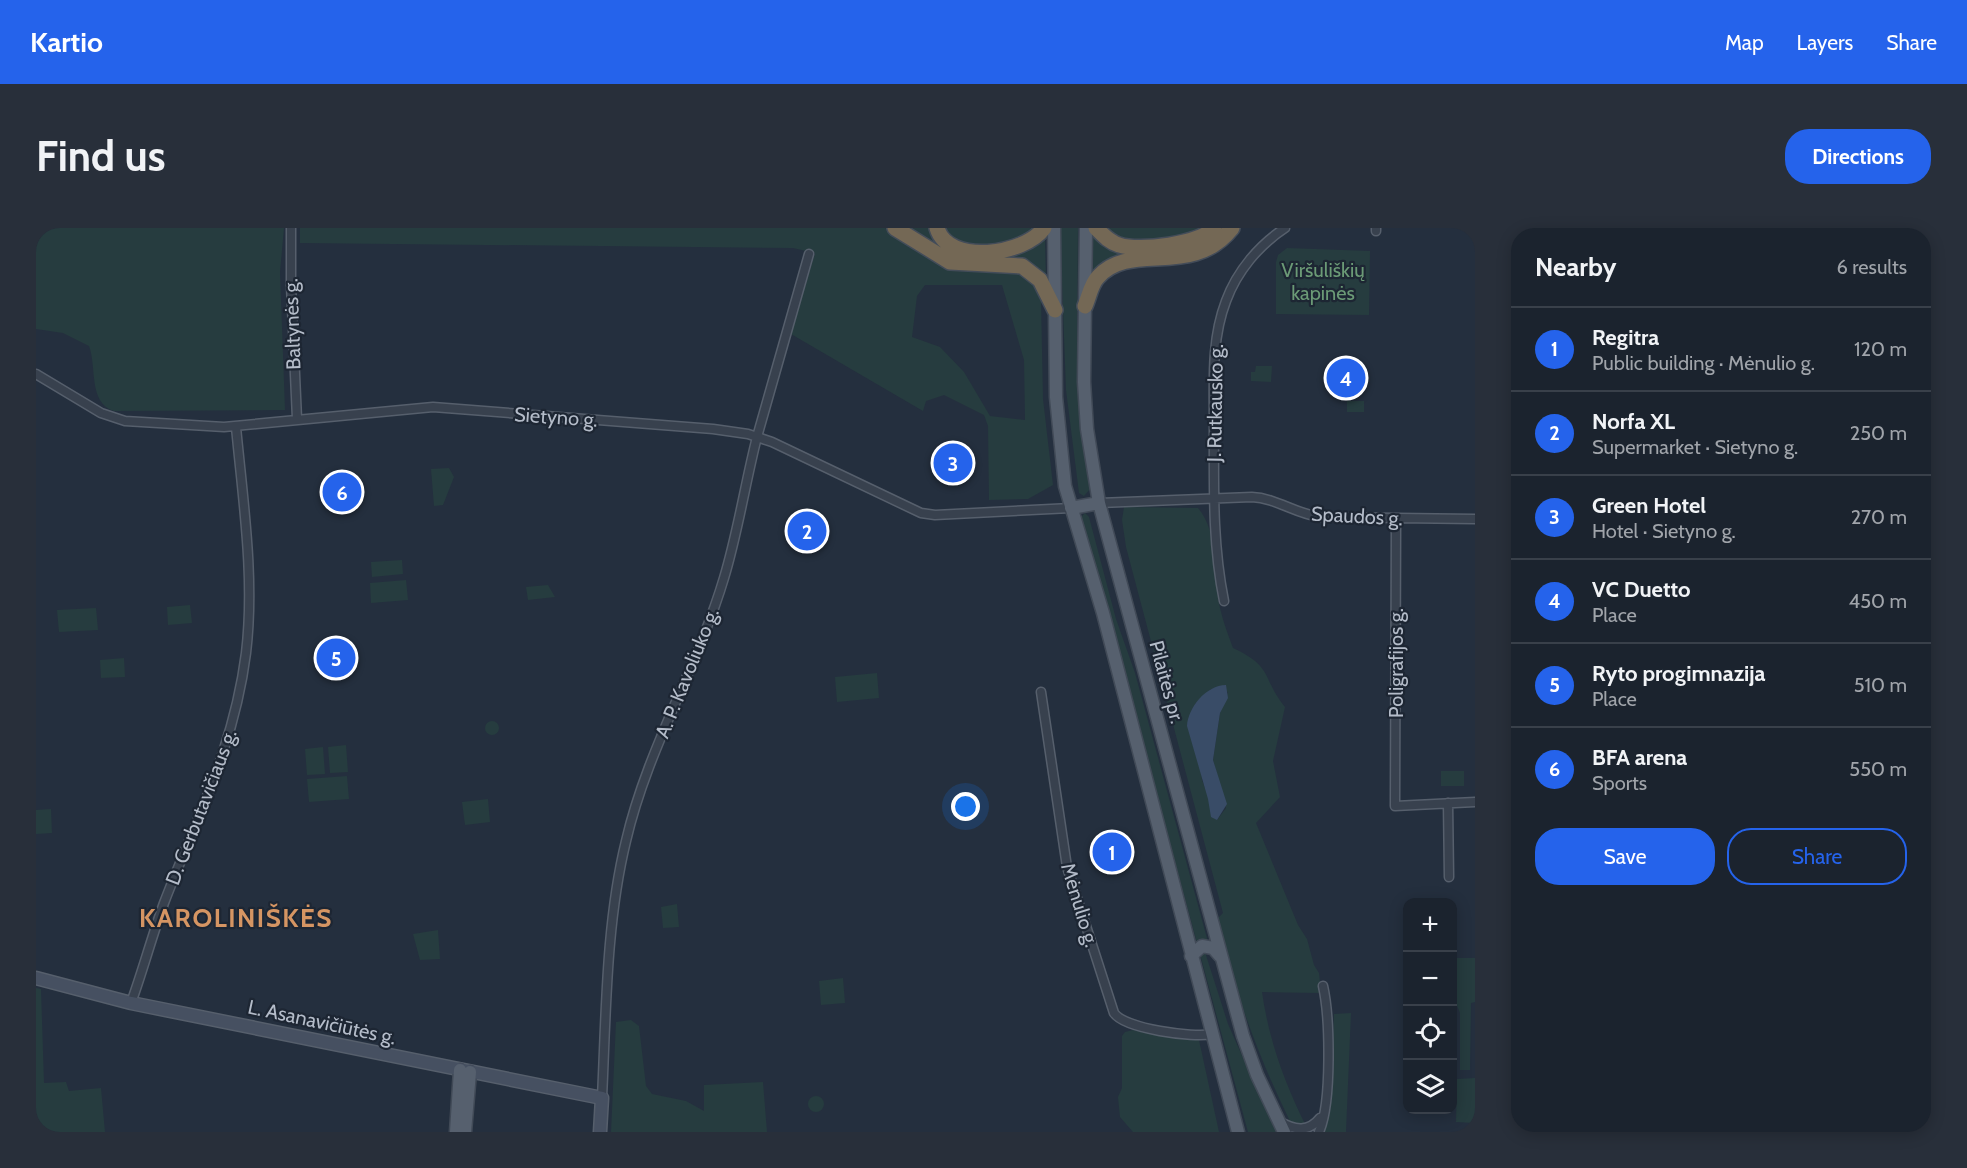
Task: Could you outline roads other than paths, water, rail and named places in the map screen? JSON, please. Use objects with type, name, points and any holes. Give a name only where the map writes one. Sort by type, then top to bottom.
[{"type":"highway","points":[[895,228],[943,259],[958,264],[1004,263],[1022,266],[1040,280],[1054,310]]},
{"type":"highway","points":[[937,228],[947,245],[966,251],[1021,247],[1034,239],[1044,228]]},
{"type":"highway","points":[[1096,228],[1113,243],[1136,248],[1194,241],[1208,235],[1214,228]]},
{"type":"highway","points":[[1085,306],[1096,279],[1110,267],[1126,262],[1204,252],[1219,244],[1232,228]]},
{"type":"main road","points":[[1054,228],[1056,407],[1063,472],[1071,508],[1103,613],[1238,1132]]},
{"type":"main road","name":"Pilaitės pr.","points":[[1086,228],[1087,429],[1099,504],[1220,956],[1250,1056],[1281,1126]]},
{"type":"main road","points":[[1071,508],[1099,504]]},
{"type":"main road","points":[[1191,956],[1198,949],[1207,946],[1220,956]]},
{"type":"main road","name":"L. Asanavičiūtės g.","points":[[36,978],[131,1003],[602,1098]]},
{"type":"main road","points":[[456,1132],[465,1071]]},
{"type":"main road","points":[[465,1071],[465,1132]]},
{"type":"main road","points":[[600,1132],[602,1098]]},
{"type":"street","name":"Baltynės g.","points":[[291,228],[297,419]]},
{"type":"street","name":"J. Rutkausko g.","points":[[1224,600],[1218,573],[1214,499],[1214,357],[1219,322],[1227,298],[1240,272],[1261,248],[1286,228]]},
{"type":"street","name":"A. P. Kavoliuko g.","points":[[602,1098],[614,924],[626,840],[642,787],[713,611],[730,554],[758,436],[809,254]]},
{"type":"street","name":"Sietyno g.","points":[[36,374],[112,419],[170,425],[236,427],[406,408],[441,407],[734,431],[758,436],[921,513],[1071,508]]},
{"type":"street","name":"D. Gerbutavičiaus g.","points":[[131,1003],[164,905],[218,773],[231,733],[241,686],[248,634],[249,591],[236,427]]},
{"type":"street","name":"Spaudos g.","points":[[1099,504],[1260,498],[1309,515],[1396,519],[1475,519]]},
{"type":"street","name":"Poligrafijos g.","points":[[1396,519],[1395,806],[1448,803]]},
{"type":"street","name":"Mėnulio g.","points":[[1041,692],[1067,867],[1114,1014],[1123,1022],[1169,1032],[1212,1034]]},
{"type":"street","points":[[1449,877],[1448,803],[1475,802]]},
{"type":"street","points":[[1319,1132],[1324,1110],[1328,1016],[1323,986]]},
{"type":"street","points":[[1281,1126],[1307,1131],[1316,1126],[1324,1110]]},
{"type":"water","points":[[1226,685],[1228,698],[1220,713],[1213,760],[1227,804],[1217,820],[1211,817],[1187,726],[1191,712],[1199,699],[1212,689]]},
{"type":"place","name":"VC Duetto","points":[[1346,378]]},
{"type":"place","name":"Green Hotel","points":[[953,463]]},
{"type":"place","name":"BFA arena","points":[[342,492]]},
{"type":"place","name":"Norfa XL","points":[[807,531]]},
{"type":"place","name":"Ryto progimnazija","points":[[336,658]]},
{"type":"place","name":"Regitra","points":[[1112,852]]},
{"type":"district","name":"KAROLINIŠKĖS","points":[[236,918]]},
{"type":"park label","name":"Viršuliškių kapinės","points":[[1323,282]]}]
